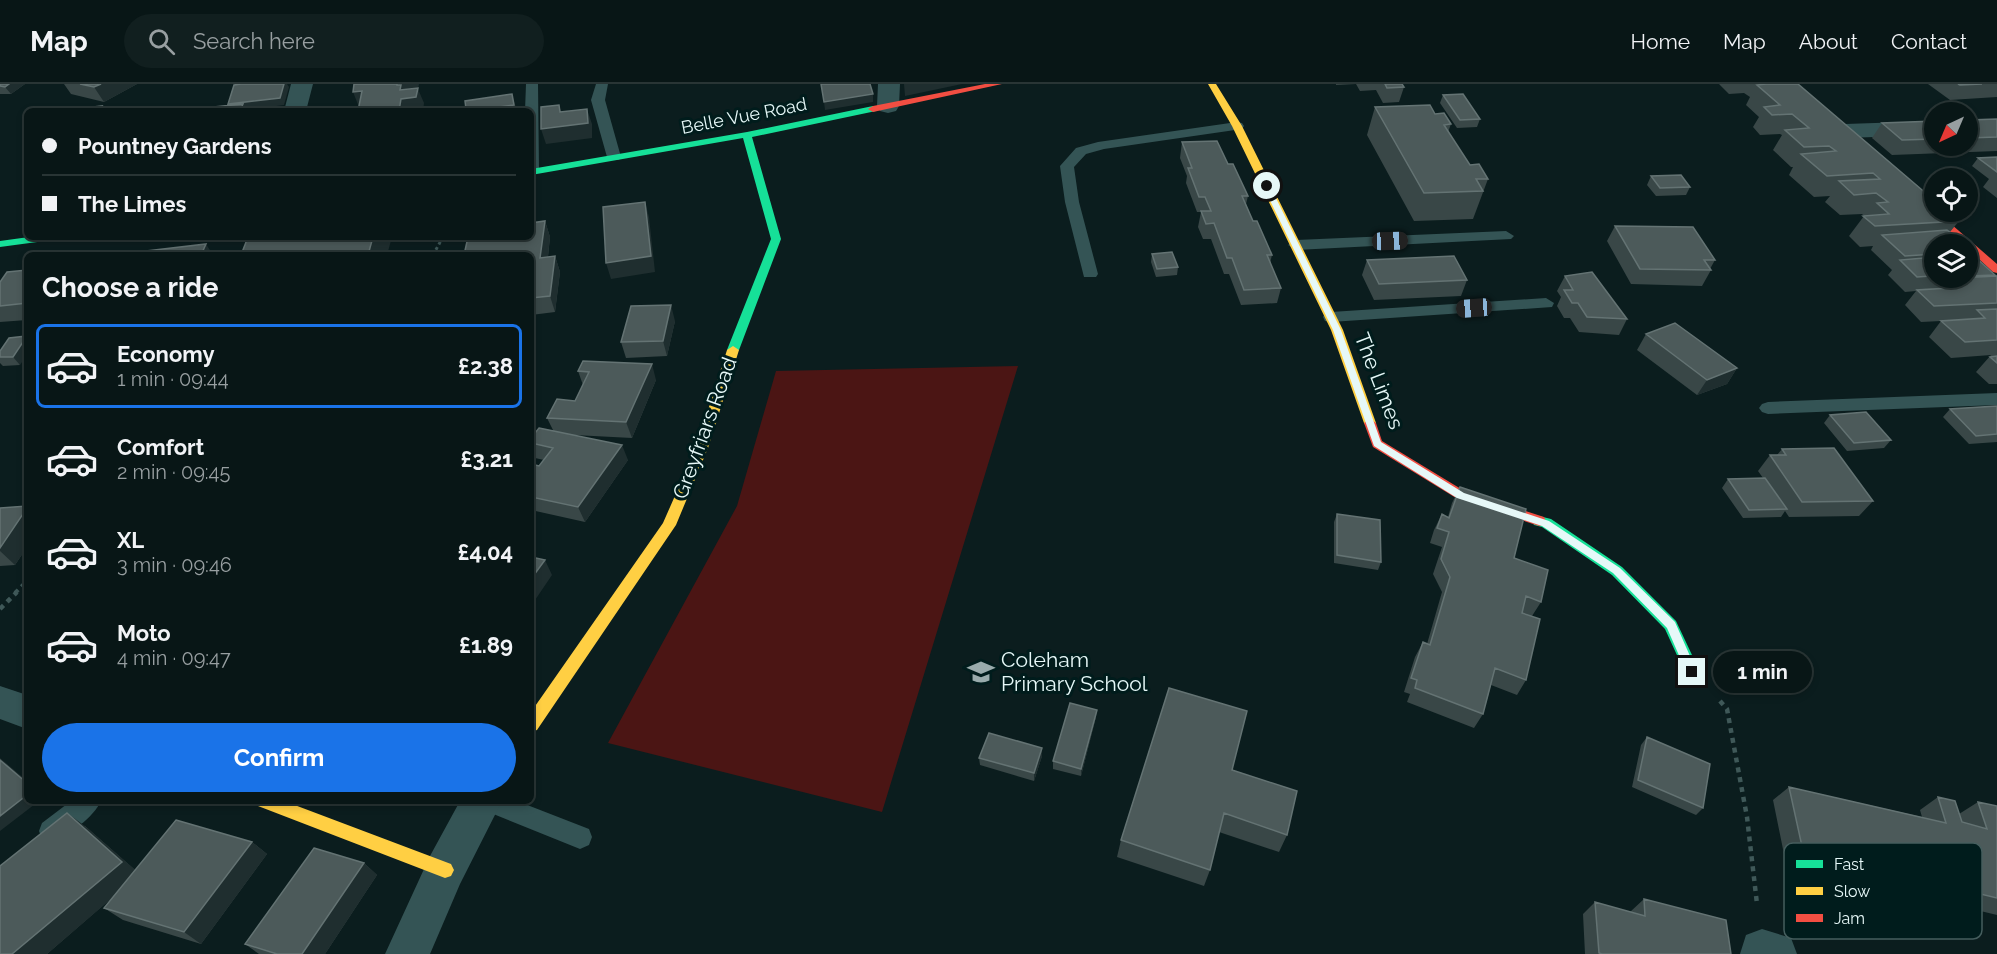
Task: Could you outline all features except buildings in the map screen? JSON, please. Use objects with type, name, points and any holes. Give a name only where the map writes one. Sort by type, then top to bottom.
[{"type":"street","points":[[296,108],[302,84]]},
{"type":"street","points":[[888,106],[889,84]]},
{"type":"street","name":"Belle Vue Road","points":[[534,171],[747,135],[998,84]]},
{"type":"street","name":"The Limes","points":[[1212,84],[1238,126],[1334,324],[1377,444],[1461,495],[1546,524],[1617,571],[1671,625],[1692,672]]},
{"type":"street","points":[[1840,127],[1924,128]]},
{"type":"street","points":[[1840,127],[1862,147]]},
{"type":"street","name":"Greyfriars Road","points":[[534,721],[669,525],[702,448],[726,367],[776,239],[747,135]]},
{"type":"street","points":[[1912,193],[1997,270]]},
{"type":"street","points":[[0,244],[30,240]]},
{"type":"street","points":[[0,702],[24,711]]},
{"type":"street","points":[[272,804],[445,870]]},
{"type":"street","points":[[407,954],[445,870],[480,804]]},
{"type":"lane","points":[[532,84],[532,108]]},
{"type":"lane","points":[[602,84],[598,100],[614,157]]},
{"type":"lane","points":[[1090,274],[1072,202],[1067,166],[1081,151],[1103,145],[1238,126]]},
{"type":"lane","points":[[1296,245],[1506,236]]},
{"type":"lane","points":[[1334,324],[1545,303]]},
{"type":"lane","points":[[1768,408],[1997,399]]},
{"type":"lane","points":[[35,844],[85,804]]},
{"type":"lane","points":[[497,804],[580,837]]},
{"type":"path","points":[[0,609],[24,584]]},
{"type":"path","points":[[1692,672],[1727,709],[1747,817],[1766,953]]},
{"type":"shaded area","points":[[1018,366],[882,812],[608,743],[737,506],[776,371]]},
{"type":"traffic: fast","points":[[534,171],[747,135],[873,109]]},
{"type":"traffic: fast","points":[[733,350],[776,239],[747,135]]},
{"type":"traffic: fast","points":[[0,244],[30,240]]},
{"type":"traffic: fast","points":[[1539,521],[1546,523],[1617,571],[1671,625],[1692,672]]},
{"type":"traffic: slow","points":[[1212,84],[1237,126],[1337,330],[1370,423]]},
{"type":"traffic: slow","points":[[534,721],[669,525],[702,448],[733,350]]},
{"type":"traffic: slow","points":[[272,804],[445,870]]},
{"type":"traffic: jam","points":[[873,109],[998,84]]},
{"type":"traffic: jam","points":[[1920,200],[1997,270]]},
{"type":"traffic: jam","points":[[1370,423],[1377,444],[1461,495],[1539,521]]},
{"type":"place","name":"Coleham Primary School","points":[[981,672]]},
{"type":"route","points":[[1267,186],[1337,330],[1377,444],[1461,495],[1546,524],[1617,571],[1671,625],[1692,672]]}]
